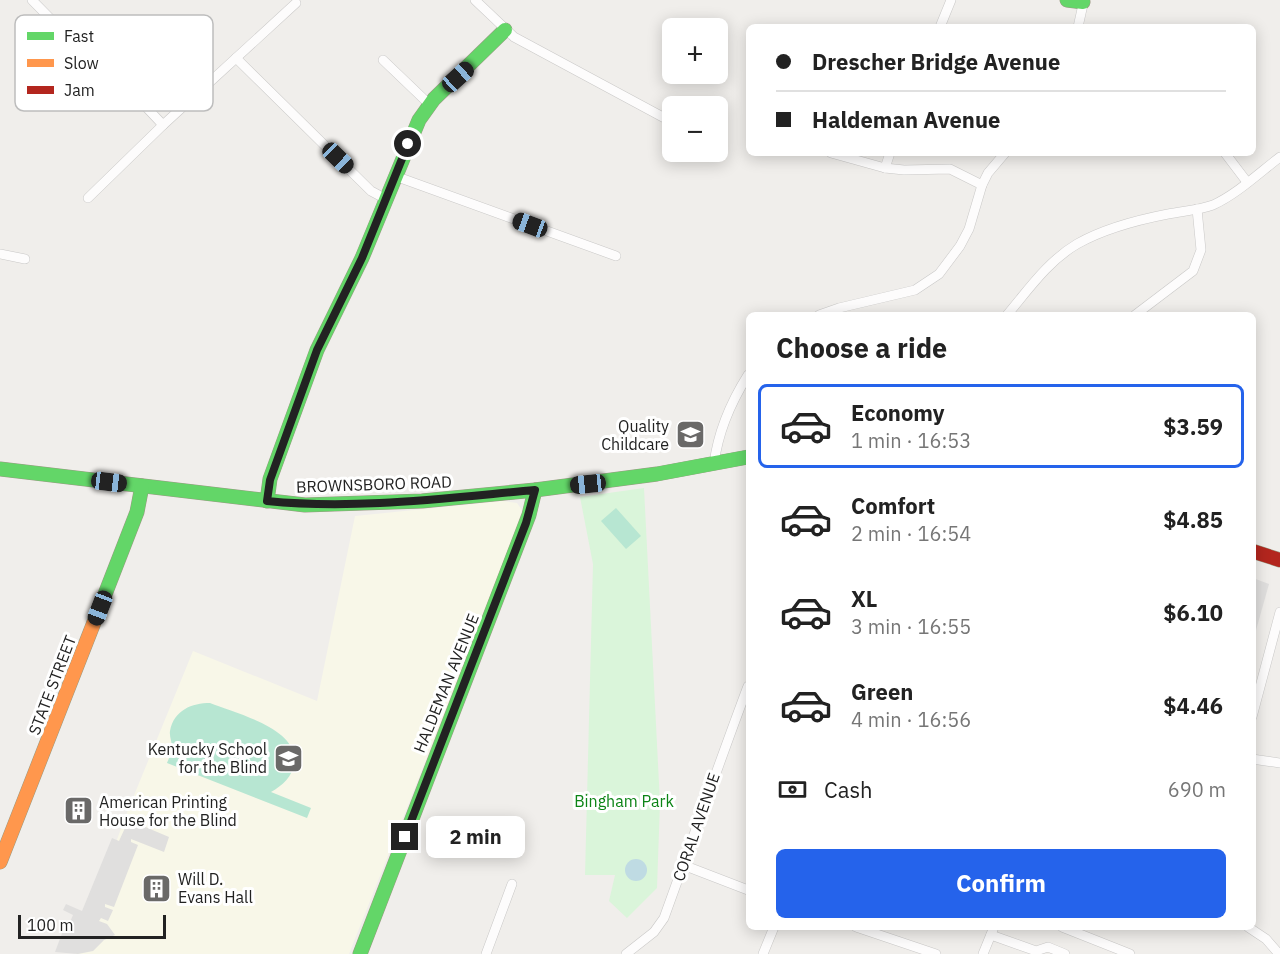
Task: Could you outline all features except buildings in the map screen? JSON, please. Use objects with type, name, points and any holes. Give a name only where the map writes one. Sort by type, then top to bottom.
[{"type":"street","points":[[32,0],[47,15]]},
{"type":"street","points":[[475,0],[514,37],[662,117]]},
{"type":"street","points":[[941,24],[951,0]]},
{"type":"street","points":[[1067,0],[1084,1],[1079,24]]},
{"type":"street","points":[[213,79],[296,3]]},
{"type":"street","points":[[267,501],[270,480],[313,360],[362,258],[419,120],[429,104],[505,30]]},
{"type":"street","points":[[236,58],[371,191],[386,199]]},
{"type":"street","points":[[383,60],[429,104]]},
{"type":"street","points":[[150,111],[163,125]]},
{"type":"street","points":[[88,198],[178,111]]},
{"type":"street","points":[[842,156],[885,168],[950,169],[982,185]]},
{"type":"street","points":[[885,168],[889,156]]},
{"type":"street","points":[[828,312],[915,290],[933,279],[951,260],[960,246],[969,229],[982,185],[988,173],[1002,156]]},
{"type":"street","points":[[1227,156],[1247,182]]},
{"type":"street","points":[[1009,312],[1046,268],[1078,244],[1106,231],[1139,220],[1197,209],[1221,201],[1280,157]]},
{"type":"street","points":[[395,176],[616,256]]},
{"type":"street","points":[[1139,312],[1193,271],[1201,250],[1197,209]]},
{"type":"street","points":[[0,254],[25,260]]},
{"type":"street","points":[[714,464],[718,439],[746,378]]},
{"type":"street","name":"BROWNSBORO ROAD","points":[[0,469],[305,505],[410,501],[535,490],[657,474],[746,457]]},
{"type":"street","name":"STATE STREET","points":[[0,862],[137,512],[142,486]]},
{"type":"street","name":"HALDEMAN AVENUE","points":[[360,954],[529,515],[535,490]]},
{"type":"street","points":[[1256,552],[1280,560]]},
{"type":"street","points":[[1256,702],[1280,612]]},
{"type":"street","name":"CORAL AVENUE","points":[[626,954],[648,938],[660,925],[746,691]]},
{"type":"street","points":[[1256,760],[1280,763]]},
{"type":"street","points":[[683,865],[746,889]]},
{"type":"street","points":[[486,954],[512,884]]},
{"type":"street","points":[[763,954],[773,930]]},
{"type":"street","points":[[865,930],[936,954]]},
{"type":"street","points":[[1070,930],[1130,954]]},
{"type":"street","points":[[1252,930],[1266,939],[1279,954]]},
{"type":"street","points":[[983,954],[993,931],[1036,951],[1048,948],[1065,954]]},
{"type":"shaded area","name":"Kentucky School for the Blind","points":[[503,501],[517,503],[522,510],[512,543],[349,954],[75,954],[126,815],[193,651],[317,701],[355,516]]},
{"type":"shaded area","points":[[1256,579],[1269,584],[1256,630]]},
{"type":"shaded area","points":[[132,819],[137,821],[135,826],[143,826],[169,837],[164,852],[131,839],[131,842],[138,845],[114,907],[105,904],[105,907],[113,910],[108,921],[101,918],[99,921],[107,924],[115,935],[104,940],[93,951],[78,954],[55,952],[64,928],[67,929],[73,915],[63,910],[66,904],[82,911],[112,838],[119,841]]},
{"type":"green space","name":"Bingham Park","points":[[644,488],[660,803],[657,888],[627,918],[609,901],[615,875],[585,875],[593,564],[580,497]]},
{"type":"green space","points":[[616,508],[641,536],[626,549],[601,521]]},
{"type":"green space","points":[[210,703],[262,723],[285,739],[292,749],[294,766],[287,779],[271,792],[311,808],[307,818],[167,763],[172,750],[170,731],[175,718],[190,706]]},
{"type":"water","points":[[636,859],[644,862],[647,870],[644,878],[636,881],[628,878],[625,870],[628,862]]},
{"type":"traffic: fast","points":[[1067,0],[1083,2]]},
{"type":"traffic: fast","points":[[267,501],[270,479],[317,350],[362,258],[419,120],[434,99],[505,30]]},
{"type":"traffic: fast","points":[[0,469],[305,505],[422,501],[535,490],[657,474],[746,457]]},
{"type":"traffic: fast","points":[[102,602],[137,512],[142,486]]},
{"type":"traffic: fast","points":[[360,954],[529,515],[535,490]]},
{"type":"traffic: slow","points":[[0,862],[102,602]]},
{"type":"traffic: jam","points":[[1256,552],[1280,560]]},
{"type":"place","name":"Quality Childcare","points":[[690,435]]},
{"type":"place","name":"Kentucky School for the Blind","points":[[288,758]]},
{"type":"place","name":"American Printing House for the Blind","points":[[78,811]]},
{"type":"place","name":"Will D. Evans Hall","points":[[157,888]]},
{"type":"route","points":[[405,837],[526,523],[535,490],[422,501],[305,505],[267,501],[270,480],[297,400],[338,304],[362,258],[408,144]]}]
